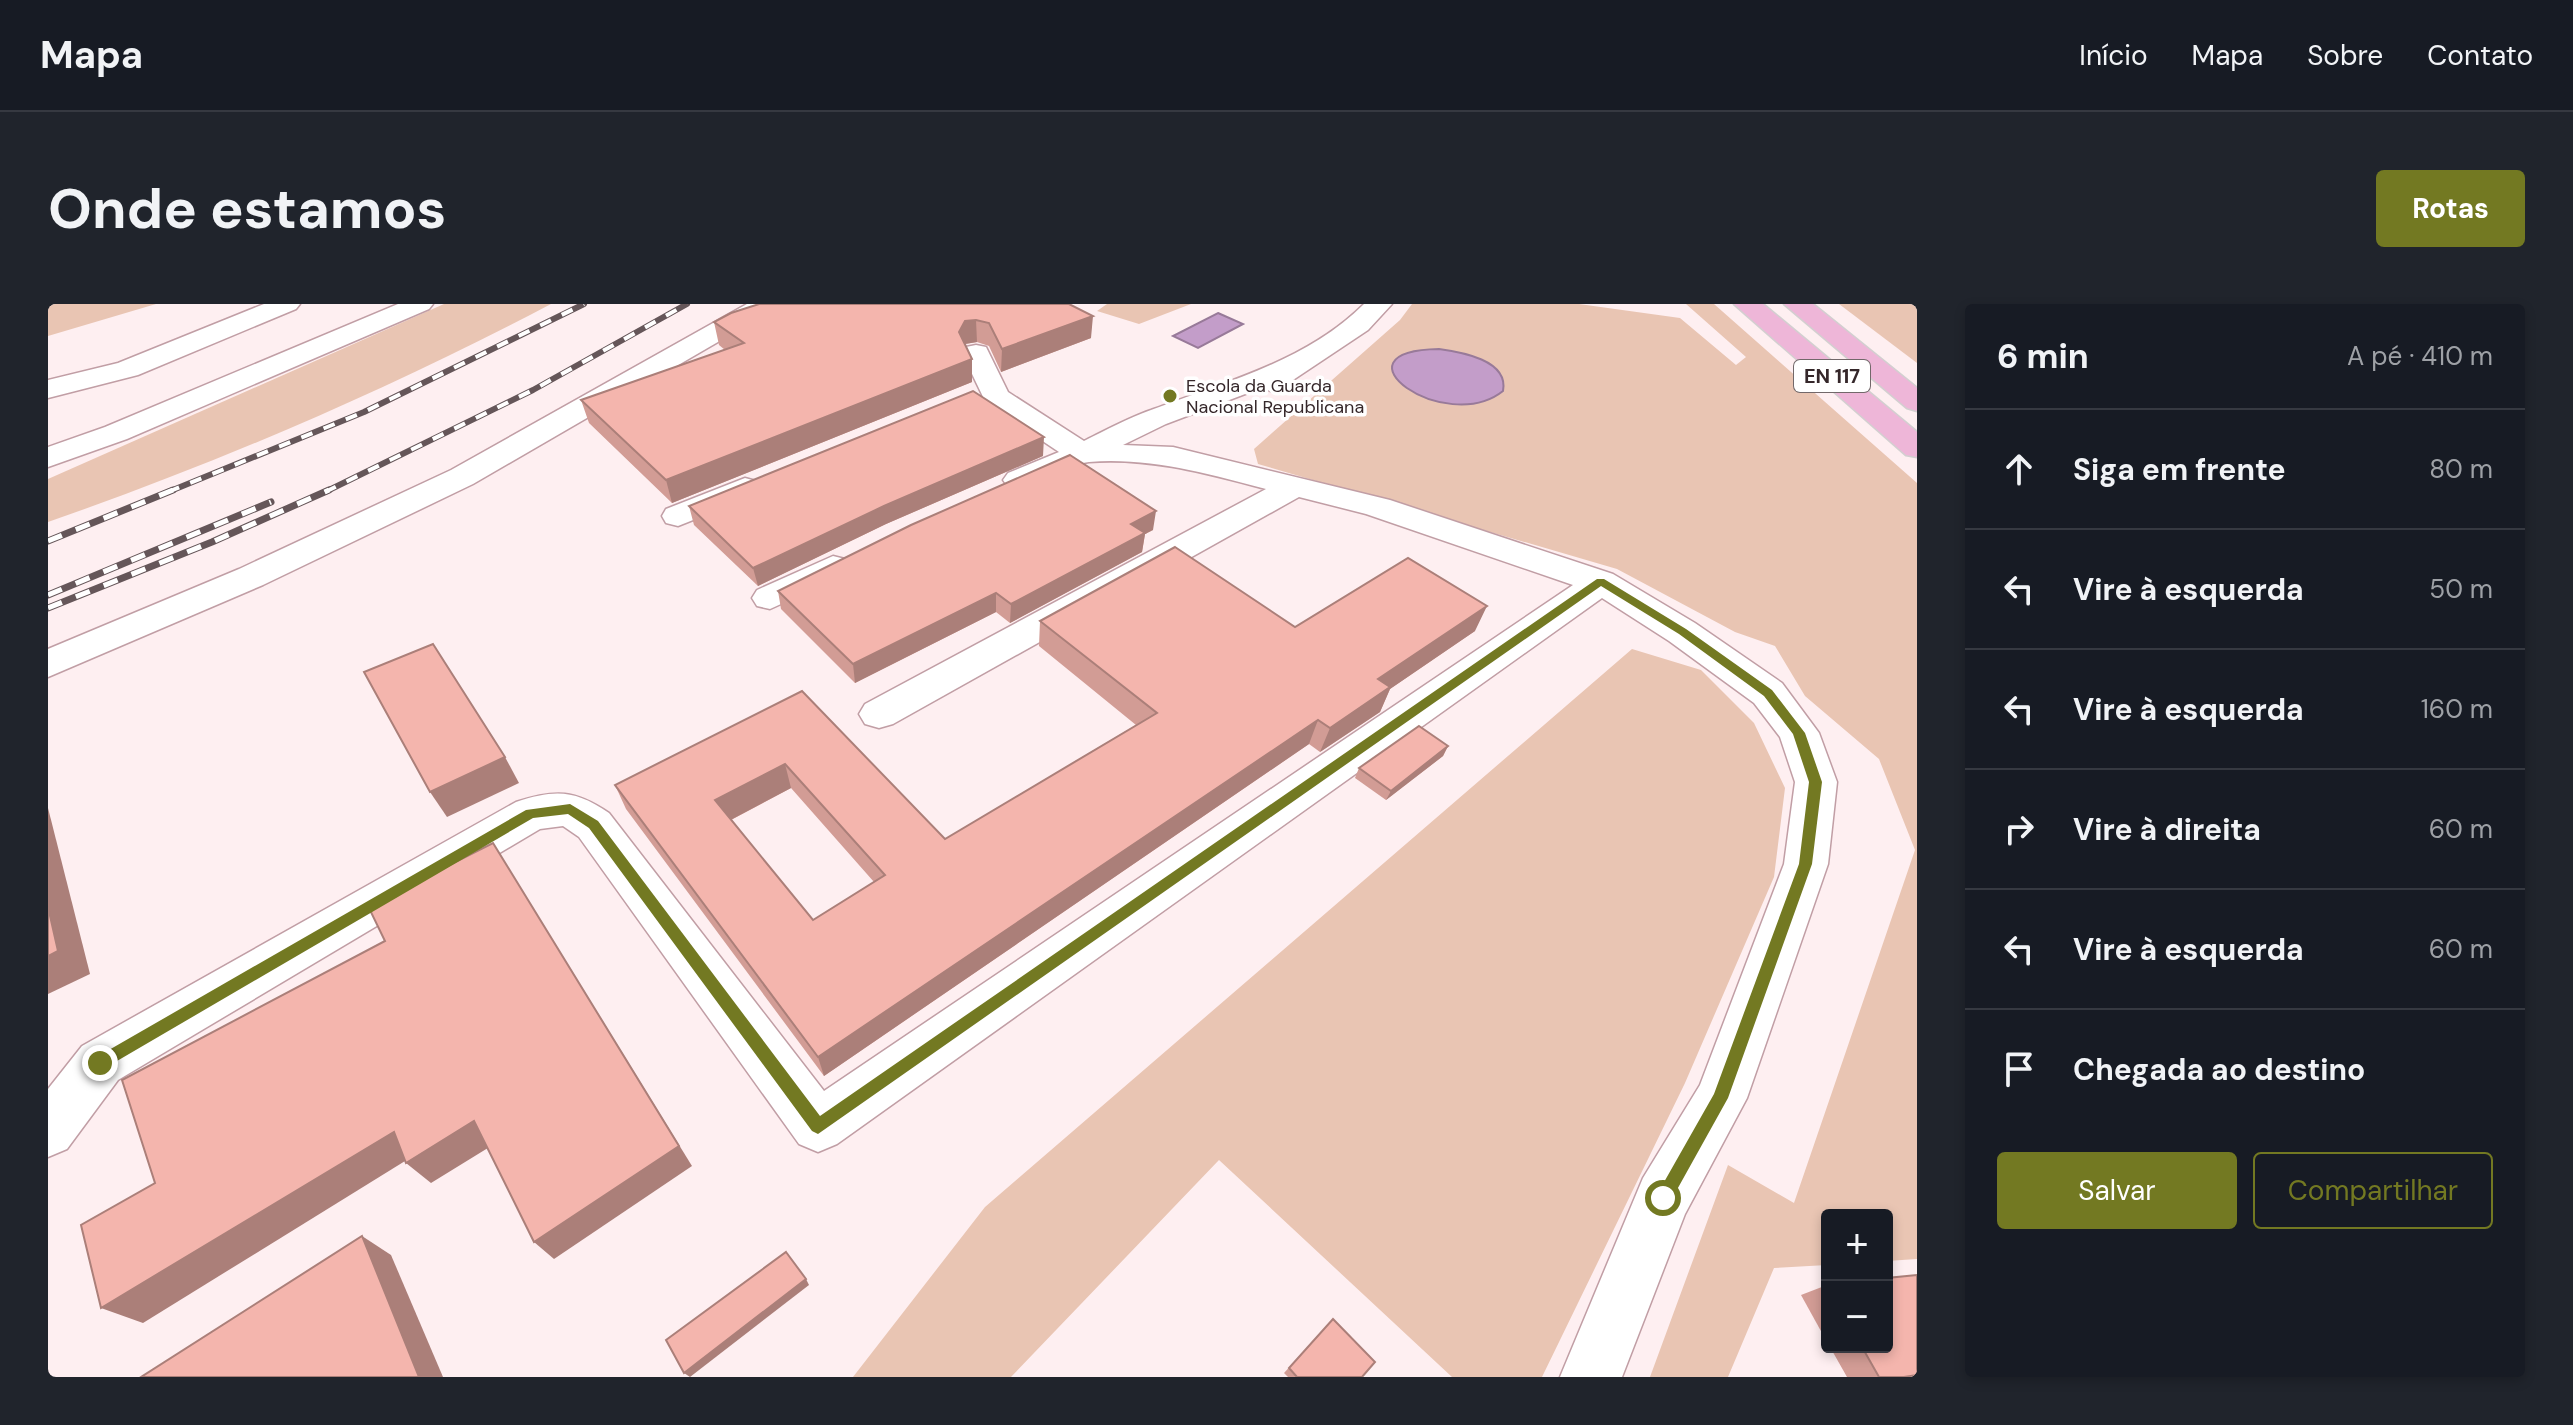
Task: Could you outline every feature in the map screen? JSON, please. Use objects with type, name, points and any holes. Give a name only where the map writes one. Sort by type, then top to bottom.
[{"type":"main road","name":"EN 117","points":[[1747,304],[1917,448]]},
{"type":"main road","name":"EN 117","points":[[1797,304],[1917,402]]},
{"type":"street","points":[[48,389],[128,369],[287,304]]},
{"type":"street","points":[[48,458],[116,433],[420,304]]},
{"type":"street","points":[[48,664],[251,577],[462,477],[766,304]]},
{"type":"street","points":[[976,353],[978,394],[996,397],[1082,453],[1193,441],[1295,365],[1359,324],[1379,304]]},
{"type":"street","points":[[983,496],[1156,418],[1295,365]]},
{"type":"street","points":[[1193,441],[1293,487],[1378,507],[1601,582],[1682,632],[1768,693],[1799,733],[1816,782],[1806,864],[1721,1098],[1663,1198],[1591,1377]]},
{"type":"street","points":[[678,516],[778,475]]},
{"type":"street","points":[[879,714],[1293,487]]},
{"type":"street","points":[[770,598],[870,548]]},
{"type":"street","points":[[48,1131],[100,1063],[531,814],[573,799],[818,1126],[1601,582]]},
{"type":"shaded area","points":[[48,304],[156,304],[48,336]]},
{"type":"shaded area","points":[[444,304],[551,304],[429,365],[304,422],[177,475],[48,522],[48,479]]},
{"type":"shaded area","points":[[1107,304],[1191,304],[1139,324],[1097,311]]},
{"type":"shaded area","points":[[1412,304],[1579,304],[1680,318],[1736,365],[1746,357],[1686,304],[1714,304],[1917,483],[1917,1259],[1893,1261],[1893,1209],[1821,1209],[1821,1265],[1774,1268],[1728,1377],[1650,1377],[1728,1165],[1794,1203],[1915,850],[1879,759],[1805,696],[1775,646],[1735,632],[1617,569],[1258,464],[1254,449],[1400,320]]},
{"type":"shaded area","points":[[1839,304],[1917,304],[1917,363]]},
{"type":"shaded area","points":[[1218,313],[1243,324],[1198,348],[1173,336]]},
{"type":"shaded area","points":[[1439,349],[1470,355],[1491,365],[1503,380],[1503,391],[1479,402],[1453,404],[1427,398],[1407,388],[1394,375],[1393,363],[1407,353]]},
{"type":"shaded area","points":[[1632,649],[1701,670],[1754,723],[1785,788],[1774,877],[1685,1083],[1542,1377],[1452,1377],[1219,1160],[1011,1377],[853,1377],[985,1207]]},
{"type":"building","points":[[759,304],[1069,304],[1093,316],[1002,349],[989,323],[965,321],[959,332],[972,359],[666,480],[581,400],[744,343],[714,322]]},
{"type":"building","points":[[973,391],[1044,437],[884,506],[753,568],[689,506]]},
{"type":"building","points":[[1070,455],[1156,511],[1131,524],[1145,533],[1011,604],[996,593],[853,664],[778,591],[911,525]]},
{"type":"building","points":[[1175,547],[1295,627],[1408,558],[1487,606],[1378,679],[1390,687],[1330,728],[1318,720],[818,1057],[615,785],[802,691],[945,839],[1157,713],[1040,621]],"holes":[[[785,764],[885,875],[813,920],[715,800]]]},
{"type":"building","points":[[433,644],[505,757],[430,792],[364,672]]},
{"type":"building","points":[[1419,726],[1448,746],[1391,791],[1359,768]]},
{"type":"building","points":[[493,843],[679,1146],[534,1242],[474,1121],[406,1163],[394,1132],[101,1308],[81,1225],[155,1183],[122,1080],[385,941],[368,906]]},
{"type":"building","points":[[48,907],[58,951],[48,956]]},
{"type":"building","points":[[362,1236],[419,1377],[141,1377]]},
{"type":"building","points":[[786,1252],[806,1279],[684,1373],[666,1340]]},
{"type":"building","points":[[1917,1275],[1917,1375],[1879,1377],[1865,1353],[1893,1353],[1893,1277]]},
{"type":"building","points":[[1333,1319],[1375,1362],[1362,1377],[1297,1377],[1289,1368]]},
{"type":"railway","points":[[168,492],[364,412],[584,304]]},
{"type":"railway","points":[[325,492],[533,390],[687,304]]},
{"type":"railway","points":[[48,541],[173,490]]},
{"type":"railway","points":[[48,608],[212,542],[329,490]]},
{"type":"railway","points":[[48,595],[271,502]]},
{"type":"place","name":"Escola da Guarda Nacional Republicana","points":[[1170,396]]},
{"type":"route","points":[[100,1063],[531,814],[570,809],[594,825],[818,1126],[1601,582],[1682,632],[1768,693],[1799,733],[1816,782],[1806,864],[1721,1098],[1663,1198]]}]
